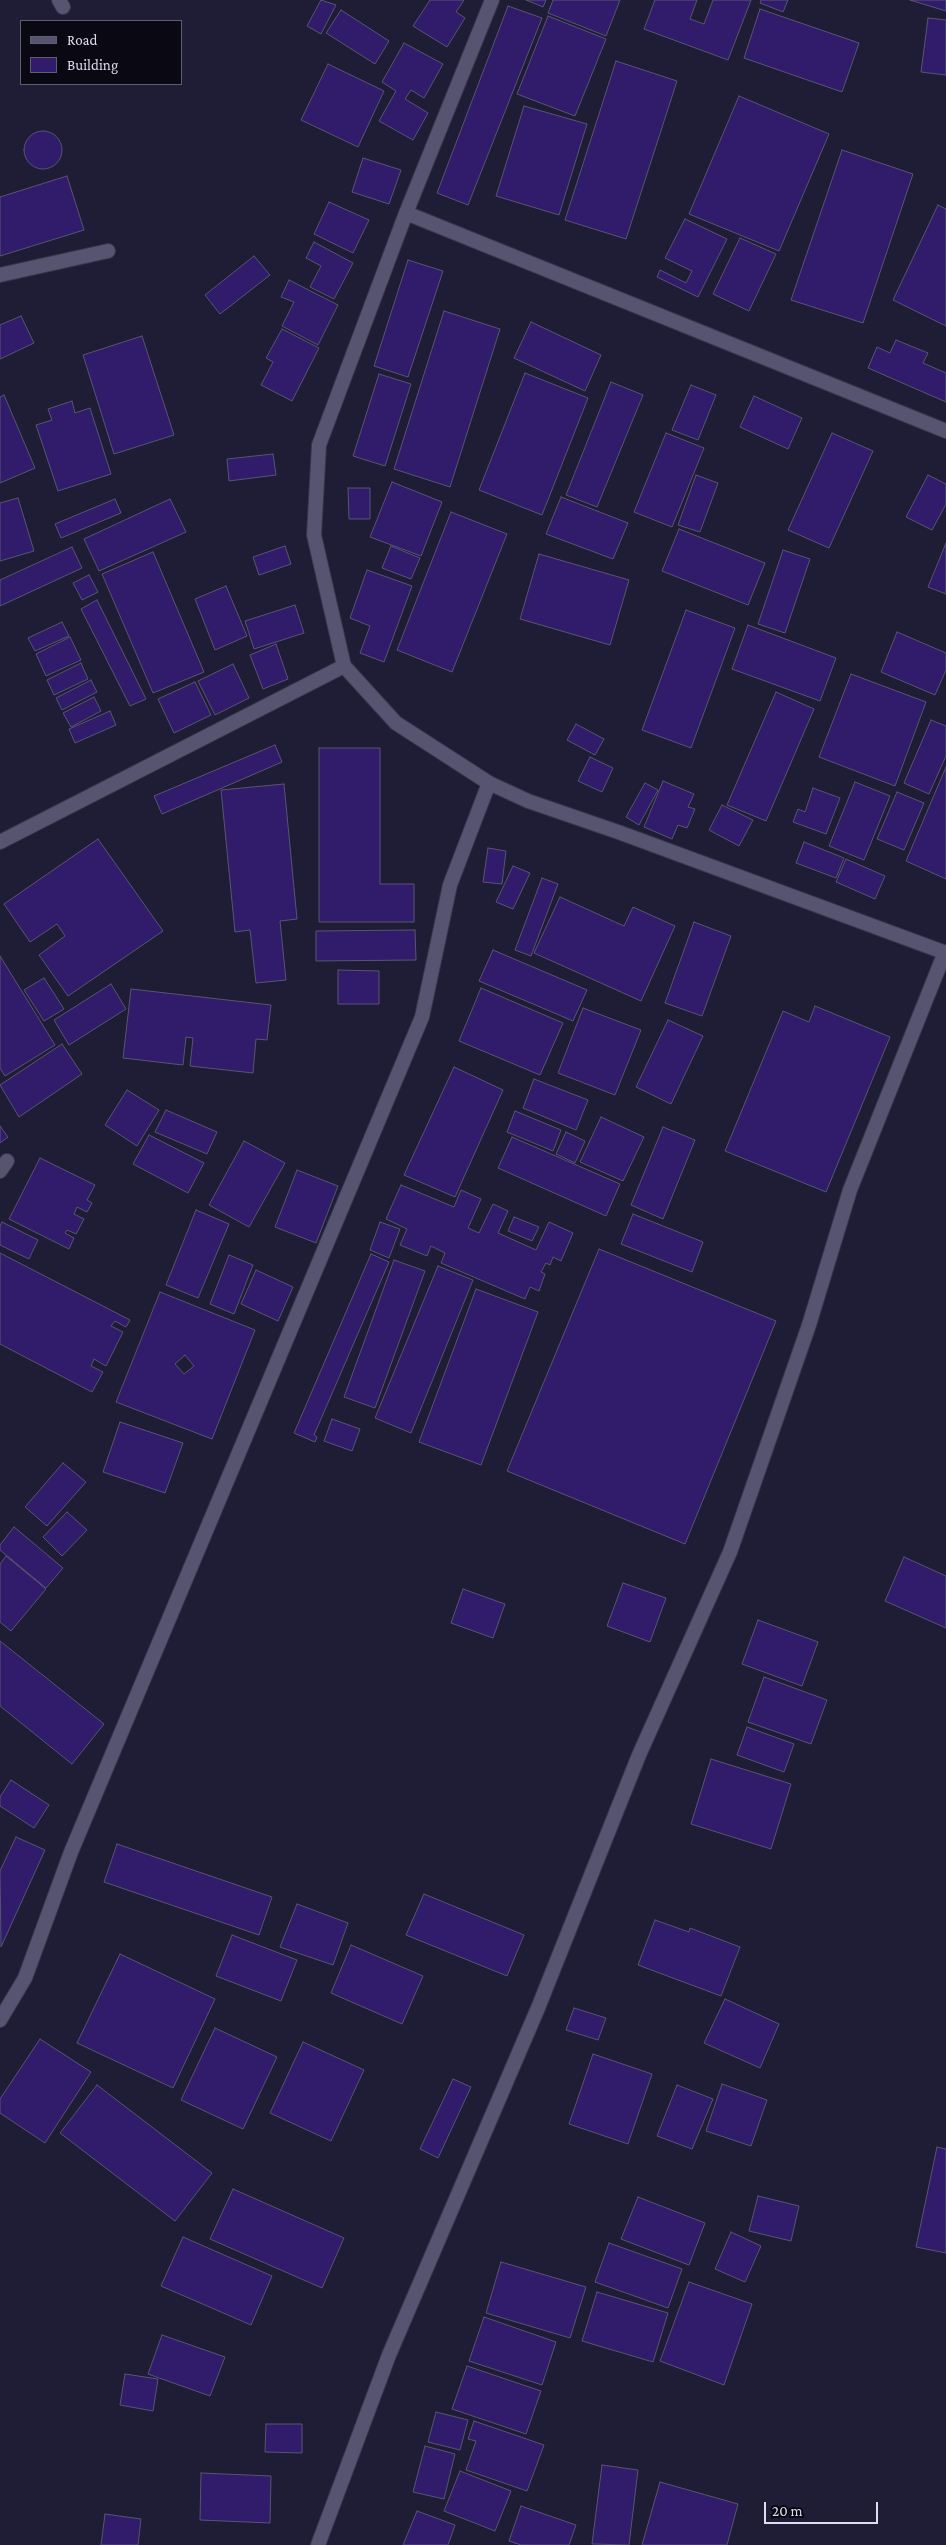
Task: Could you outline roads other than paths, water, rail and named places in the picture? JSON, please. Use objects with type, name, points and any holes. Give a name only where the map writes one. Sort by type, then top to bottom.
[{"type":"street","points":[[318,2545],[389,2355],[538,2008],[639,1755],[730,1552],[809,1324],[850,1190],[945,952],[621,833],[528,802],[489,783],[396,723],[344,666],[314,535],[319,445],[406,213],[492,0]]},
{"type":"street","points":[[406,213],[946,431]]},
{"type":"street","points":[[0,275],[108,251]]},
{"type":"street","points":[[0,842],[344,666]]},
{"type":"street","points":[[0,2020],[25,1978],[71,1852],[422,1017],[450,885],[489,783]]}]
